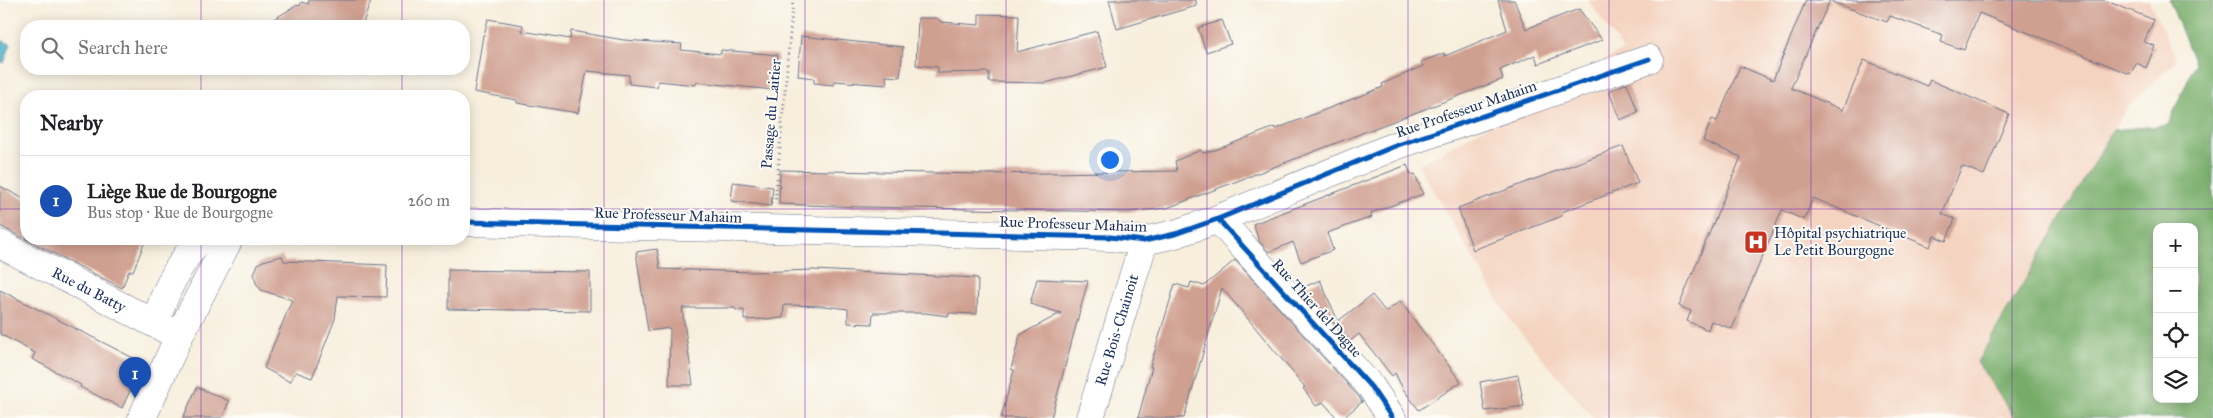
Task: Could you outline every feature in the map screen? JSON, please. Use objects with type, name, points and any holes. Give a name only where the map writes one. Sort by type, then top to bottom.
[{"type":"street","name":"Rue Professeur Mahaim","points":[[470,222],[1110,237],[1144,241],[1218,219],[1395,146],[1649,59]]},
{"type":"street","name":"Rue Thier del Dague","points":[[1218,219],[1371,387],[1392,418]]},
{"type":"street","name":"Rue Bois-Chainoit","points":[[1090,418],[1144,241]]},
{"type":"street","name":"Rue du Batty","points":[[0,244],[167,329]]},
{"type":"street","points":[[167,329],[162,299],[195,245]]},
{"type":"street","points":[[142,418],[167,329],[226,245]]},
{"type":"shaded area","name":"Hôpital psychiatrique Le Petit Bourgogne","points":[[1588,0],[2149,0],[2177,60],[2126,109],[1977,362],[2015,418],[1593,418],[1510,320],[1418,165],[1623,50]]},
{"type":"green space","points":[[2169,0],[2213,0],[2213,418],[2015,418],[1977,362],[2113,130],[2168,125],[2195,63]]},
{"type":"water","points":[[0,40],[11,44],[4,63],[0,61]]},
{"type":"building","points":[[309,0],[371,0],[364,20],[273,20],[297,5],[300,6],[301,2],[308,4]]},
{"type":"building","points":[[1109,0],[1196,0],[1196,6],[1117,29]]},
{"type":"building","points":[[1498,0],[1514,0],[1526,29],[1579,9],[1602,40],[1538,64],[1535,55],[1500,70],[1503,79],[1167,208],[1127,212],[779,204],[780,170],[982,174],[1177,171],[1175,161],[1201,150],[1203,153],[1218,149],[1275,127],[1276,129],[1383,87],[1382,84],[1423,66],[1421,62],[1444,53],[1445,56],[1507,30]]},
{"type":"building","points":[[1806,0],[1830,0],[1791,88],[1843,110],[1864,60],[1927,86],[1930,80],[2009,114],[1984,175],[1962,166],[1942,214],[1955,219],[1946,241],[1934,236],[1930,247],[1813,198],[1804,220],[1782,210],[1732,329],[1711,321],[1708,330],[1687,321],[1691,311],[1679,306],[1741,157],[1703,141],[1712,119],[1717,121],[1740,66],[1773,80]]},
{"type":"building","points":[[1833,0],[2104,0],[2154,20],[2144,42],[2155,46],[2146,68],[2137,63],[2130,74],[1979,13],[1964,50],[1941,42],[1943,35],[1890,16],[1887,22],[1832,2]]},
{"type":"building","points":[[979,14],[1019,15],[1017,52],[1097,31],[1107,67],[1045,83],[989,82],[989,72],[938,73],[938,67],[916,65],[918,18],[937,18],[941,22],[979,25]]},
{"type":"building","points":[[488,19],[523,25],[522,31],[570,39],[571,31],[624,40],[682,44],[681,50],[721,54],[721,50],[778,55],[774,90],[696,82],[696,85],[658,81],[657,87],[629,84],[629,75],[587,71],[578,113],[517,103],[517,100],[474,92],[483,35]]},
{"type":"building","points":[[1222,20],[1231,44],[1206,52],[1198,28]]},
{"type":"building","points":[[801,36],[903,47],[900,77],[886,76],[887,85],[834,81],[834,85],[814,83],[814,78],[798,76]]},
{"type":"building","points":[[1627,83],[1638,112],[1620,120],[1609,91]]},
{"type":"building","points":[[1623,146],[1638,183],[1562,212],[1562,216],[1473,250],[1458,208]]},
{"type":"building","points":[[1407,165],[1411,175],[1415,174],[1423,194],[1371,213],[1372,217],[1327,233],[1333,250],[1301,262],[1293,242],[1269,252],[1259,241],[1253,224]]},
{"type":"building","points":[[733,182],[773,187],[771,206],[731,201]]},
{"type":"building","points":[[0,186],[20,197],[20,236],[0,226]]},
{"type":"building","points":[[37,245],[144,245],[133,271],[129,271],[122,288]]},
{"type":"building","points":[[657,249],[660,269],[754,272],[813,270],[978,278],[977,314],[949,313],[948,316],[925,313],[873,313],[872,324],[848,323],[848,309],[824,306],[784,305],[783,318],[744,320],[744,310],[736,310],[735,308],[682,308],[693,385],[669,385],[670,328],[648,331],[636,252]]},
{"type":"building","points":[[282,256],[284,261],[387,265],[386,297],[338,296],[335,319],[312,378],[296,372],[290,382],[264,368],[292,300],[261,290],[256,283],[254,274],[258,264]]},
{"type":"building","points":[[1235,260],[1359,397],[1362,402],[1343,418],[1337,418],[1323,402],[1316,406],[1303,388],[1305,387],[1222,288],[1184,418],[1138,418],[1152,367],[1150,367],[1175,284],[1189,288],[1191,282],[1204,286]]},
{"type":"building","points":[[448,270],[590,272],[590,311],[448,309]]},
{"type":"building","points":[[1037,279],[1088,281],[1051,418],[1001,418],[1014,370],[1011,369],[1020,335],[1061,313],[1030,304]]},
{"type":"building","points":[[1320,280],[1338,321],[1372,295],[1386,312],[1400,301],[1461,382],[1419,410],[1403,389],[1395,373],[1392,376],[1359,334],[1350,341],[1302,288]]},
{"type":"building","points":[[0,290],[143,363],[122,408],[80,387],[81,385],[32,359],[35,353],[0,334]]},
{"type":"building","points":[[1518,375],[1524,406],[1485,411],[1480,382]]},
{"type":"building","points":[[197,387],[229,401],[222,418],[183,418]]},
{"type":"cycle path","points":[[470,222],[1110,237],[1144,241],[1175,234],[1218,219],[1395,146],[1649,59]]},
{"type":"cycle path","points":[[1218,219],[1371,387],[1392,418]]},
{"type":"place","name":"Hôpital psychiatrique Le Petit Bourgogne","points":[[1756,242]]},
{"type":"place","name":"Liège Rue de Bourgogne","points":[[135,398]]}]
